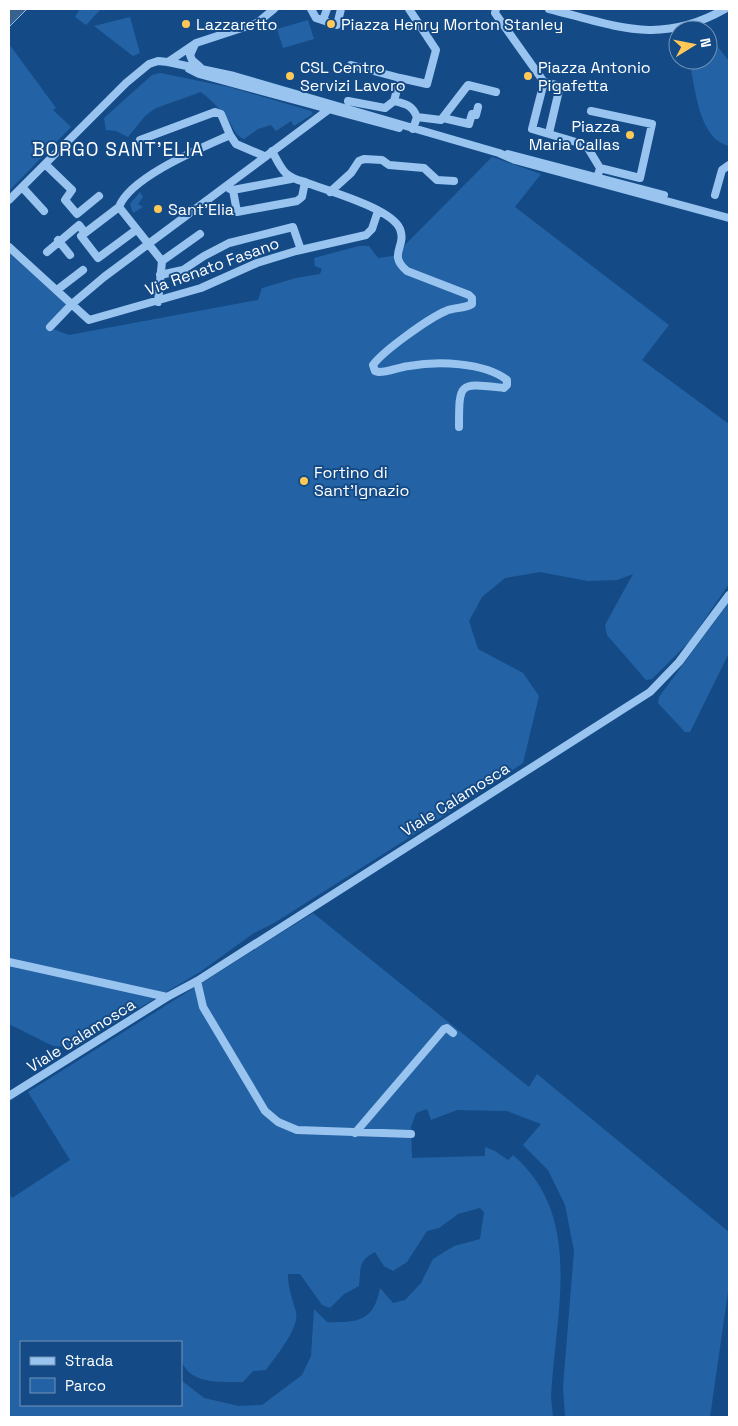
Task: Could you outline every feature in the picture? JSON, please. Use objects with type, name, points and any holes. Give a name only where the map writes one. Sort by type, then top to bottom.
[{"type":"street","points":[[168,62],[196,43],[257,23],[274,9]]},
{"type":"street","points":[[311,9],[316,18],[336,25],[341,9]]},
{"type":"street","points":[[323,20],[327,9]]},
{"type":"street","points":[[496,9],[495,13],[544,82],[560,86],[549,133]]},
{"type":"street","points":[[550,9],[633,30],[658,31],[685,26],[707,19],[725,9]]},
{"type":"street","points":[[351,65],[427,84],[436,50],[410,10]]},
{"type":"street","points":[[196,43],[190,56],[195,64],[202,68]]},
{"type":"street","points":[[9,200],[142,69],[158,61],[202,68],[330,107]]},
{"type":"street","points":[[182,65],[199,74],[499,152],[516,154],[598,175],[729,214]]},
{"type":"street","points":[[348,101],[385,108],[394,101],[400,78]]},
{"type":"street","points":[[544,82],[532,129],[586,145],[598,175]]},
{"type":"street","points":[[394,101],[410,106],[417,117],[437,121],[443,118],[468,85],[496,92]]},
{"type":"street","points":[[50,327],[72,304],[148,245],[230,189],[264,156],[330,107]]},
{"type":"street","points":[[443,118],[469,124],[472,114],[476,115],[478,107]]},
{"type":"street","points":[[590,111],[652,124],[637,187]]},
{"type":"street","points":[[140,140],[215,112],[221,114],[236,144],[264,156]]},
{"type":"street","points":[[409,128],[417,117]]},
{"type":"street","points":[[136,230],[98,258],[81,236],[119,207],[125,196],[162,167],[230,135]]},
{"type":"street","points":[[272,151],[285,175],[291,179]]},
{"type":"street","points":[[330,192],[352,173],[359,161],[364,159],[382,160],[389,165],[424,168],[437,180],[454,181]]},
{"type":"street","points":[[45,164],[72,190],[65,200],[77,214],[99,196]]},
{"type":"street","points":[[715,195],[722,170],[729,164]]},
{"type":"street","points":[[598,175],[640,178]]},
{"type":"street","points":[[598,175],[729,218]]},
{"type":"street","points":[[230,189],[291,179],[305,182],[378,211],[390,217],[401,230],[402,238],[397,252],[402,266],[407,271],[469,295],[473,301],[472,304],[468,307],[445,311],[418,327],[375,362],[373,368],[379,372],[386,372],[406,366],[435,363],[489,369],[499,374],[508,383],[502,388],[489,385],[468,386],[458,396],[459,427]]},
{"type":"street","points":[[230,189],[237,212],[297,202],[302,197],[305,182]]},
{"type":"street","points":[[22,187],[44,211]]},
{"type":"street","points":[[119,207],[162,261],[158,302]]},
{"type":"street","name":"Via Renato Fasano","points":[[9,246],[90,320],[158,302],[210,285],[257,263],[301,250],[366,235],[372,229],[378,211]]},
{"type":"street","points":[[47,252],[58,240],[79,225],[85,233]]},
{"type":"street","points":[[160,275],[183,270],[229,243],[293,226],[301,250]]},
{"type":"street","points":[[162,261],[200,234]]},
{"type":"street","points":[[58,240],[70,255]]},
{"type":"street","points":[[57,290],[82,270]]},
{"type":"street","name":"Viale Calamosca","points":[[9,1096],[197,981],[650,692],[679,662],[729,594]]},
{"type":"street","name":"Viale Calamosca","points":[[9,962],[168,997]]},
{"type":"street","points":[[197,981],[203,1007],[266,1111],[272,1117],[287,1127],[297,1130],[411,1134]]},
{"type":"street","points":[[355,1133],[444,1029],[447,1028],[453,1033]]},
{"type":"green space","points":[[80,9],[100,10],[86,25],[75,17]]},
{"type":"green space","points":[[130,17],[140,53],[133,56],[94,26]]},
{"type":"green space","points":[[308,20],[314,39],[283,48],[277,29]]},
{"type":"green space","points":[[9,44],[56,108],[53,110],[71,127],[9,191]]},
{"type":"green space","points":[[718,47],[729,61],[729,146],[719,142],[711,134],[700,113],[691,70],[718,70]]},
{"type":"green space","points":[[160,73],[229,87],[311,111],[313,114],[294,126],[291,121],[276,131],[271,125],[258,129],[244,139],[236,133],[227,118],[212,101],[201,92],[156,108],[146,115],[128,137],[116,131],[106,130],[104,118],[152,75]]},
{"type":"green space","points":[[492,157],[541,174],[515,207],[669,325],[642,360],[729,424],[729,584],[689,642],[652,679],[646,680],[607,635],[605,625],[633,574],[617,580],[588,581],[540,572],[505,578],[482,597],[469,621],[478,649],[523,673],[539,696],[523,763],[445,815],[274,923],[254,933],[200,972],[73,1047],[53,1046],[9,1024],[9,253],[67,305],[53,329],[69,335],[258,300],[262,288],[296,278],[320,274],[322,269],[315,266],[314,258],[359,246],[369,246],[378,258],[400,255],[401,249]]},
{"type":"green space","points":[[140,192],[143,197],[138,204],[143,207],[133,213],[130,204]]},
{"type":"green space","points":[[729,602],[729,653],[690,732],[685,732],[658,703],[659,697]]},
{"type":"green space","points":[[313,913],[529,1087],[537,1074],[729,1232],[729,1285],[710,1417],[565,1417],[563,1387],[574,1251],[565,1205],[548,1170],[523,1145],[541,1124],[507,1111],[457,1110],[431,1120],[427,1109],[416,1113],[411,1127],[412,1158],[485,1156],[485,1147],[508,1160],[513,1155],[535,1180],[550,1207],[558,1237],[560,1268],[560,1300],[551,1397],[553,1417],[9,1417],[9,1193],[12,1198],[70,1160],[28,1092]],"holes":[[[480,1208],[484,1212],[480,1239],[454,1246],[433,1259],[421,1283],[405,1300],[393,1303],[380,1288],[374,1307],[363,1318],[348,1322],[327,1322],[314,1309],[311,1356],[302,1375],[262,1405],[239,1406],[204,1398],[182,1381],[182,1406],[20,1406],[20,1341],[182,1341],[182,1362],[193,1375],[209,1381],[243,1382],[253,1371],[266,1370],[291,1334],[296,1319],[296,1312],[289,1288],[288,1274],[300,1274],[322,1305],[330,1308],[344,1294],[359,1286],[361,1265],[366,1258],[375,1252],[384,1266],[393,1271],[407,1262],[427,1231],[439,1228],[458,1214]]]},
{"type":"shaded area","points":[[9,9],[27,9],[9,27]]},
{"type":"place","name":"Lazzaretto","points":[[186,24]]},
{"type":"place","name":"Piazza Henry Morton Stanley","points":[[331,24]]},
{"type":"place","name":"CSL Centro Servizi Lavoro","points":[[290,76]]},
{"type":"place","name":"Piazza Antonio Pigafetta","points":[[528,76]]},
{"type":"place","name":"Piazza Maria Callas","points":[[630,135]]},
{"type":"place","name":"Sant'Elia","points":[[158,209]]},
{"type":"place","name":"Fortino di Sant'Ignazio","points":[[304,481]]},
{"type":"district","name":"BORGO SANT'ELIA","points":[[118,149]]}]
